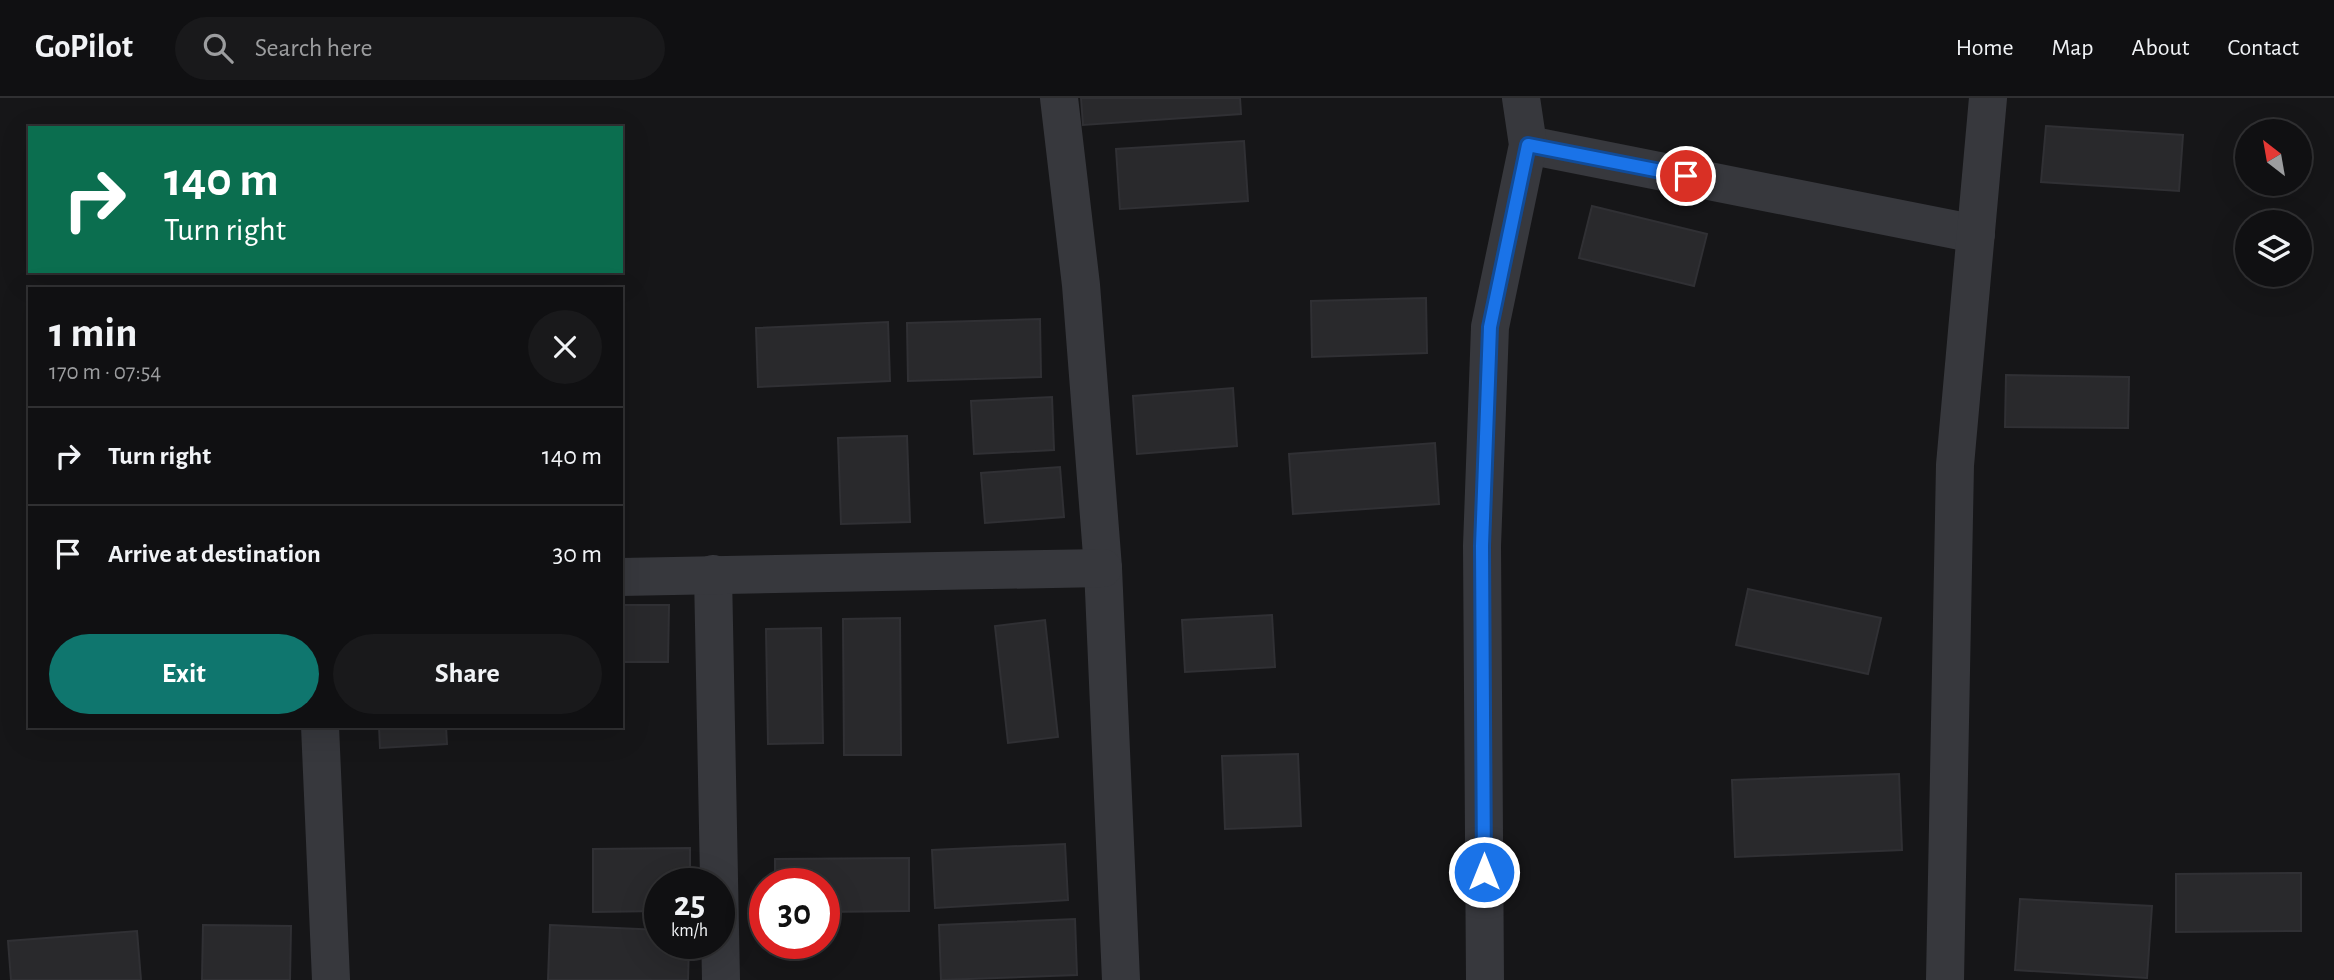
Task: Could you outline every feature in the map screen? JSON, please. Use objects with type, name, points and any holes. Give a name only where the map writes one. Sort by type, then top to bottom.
[{"type":"street","points":[[1059,98],[1081,285],[1103,568],[1121,980]]},
{"type":"street","points":[[1485,980],[1482,546],[1490,327],[1528,145],[1521,98]]},
{"type":"street","points":[[1945,980],[1955,465],[1988,98]]},
{"type":"street","points":[[1528,145],[1976,234]]},
{"type":"street","points":[[623,577],[1103,568]]},
{"type":"street","points":[[713,574],[721,980]]},
{"type":"street","points":[[320,728],[331,980]]},
{"type":"building","points":[[1081,98],[1240,98],[1241,114],[1083,125]]},
{"type":"building","points":[[2046,126],[2183,135],[2179,191],[2041,182]]},
{"type":"building","points":[[1244,141],[1248,201],[1120,209],[1116,149]]},
{"type":"building","points":[[1592,206],[1707,234],[1694,286],[1579,258]]},
{"type":"building","points":[[1426,298],[1427,353],[1312,357],[1311,301]]},
{"type":"building","points":[[1040,319],[1041,377],[908,381],[907,323]]},
{"type":"building","points":[[888,322],[890,381],[758,387],[756,328]]},
{"type":"building","points":[[2006,375],[2129,377],[2128,428],[2005,427]]},
{"type":"building","points":[[1233,388],[1237,446],[1137,454],[1133,396]]},
{"type":"building","points":[[1052,397],[1054,450],[974,454],[971,401]]},
{"type":"building","points":[[907,436],[910,522],[841,524],[838,438]]},
{"type":"building","points":[[1435,443],[1439,504],[1293,514],[1289,454]]},
{"type":"building","points":[[1060,467],[1064,517],[985,523],[981,473]]},
{"type":"building","points":[[1748,589],[1881,618],[1868,674],[1736,645]]},
{"type":"building","points":[[623,605],[669,605],[668,662],[623,662]]},
{"type":"building","points":[[1272,615],[1275,667],[1185,672],[1182,620]]},
{"type":"building","points":[[900,618],[901,755],[844,755],[843,619]]},
{"type":"building","points":[[1045,620],[1058,737],[1008,743],[995,626]]},
{"type":"building","points":[[821,628],[823,743],[768,744],[766,629]]},
{"type":"building","points":[[379,728],[446,728],[447,744],[380,748]]},
{"type":"building","points":[[1298,754],[1301,826],[1225,829],[1222,756]]},
{"type":"building","points":[[1899,774],[1902,850],[1735,857],[1732,780]]},
{"type":"building","points":[[1065,844],[1068,900],[935,908],[932,850]]},
{"type":"building","points":[[690,848],[690,868],[644,868],[644,911],[593,912],[593,849]]},
{"type":"building","points":[[909,858],[909,911],[840,912],[840,868],[775,868],[775,859]]},
{"type":"building","points":[[2301,873],[2301,931],[2176,932],[2176,874]]},
{"type":"building","points":[[2020,899],[2152,906],[2147,978],[2015,970]]},
{"type":"building","points":[[1075,919],[1077,975],[941,980],[939,925]]},
{"type":"building","points":[[203,925],[291,926],[290,980],[202,980]]},
{"type":"building","points":[[550,925],[644,929],[644,959],[689,959],[688,980],[548,980]]},
{"type":"building","points":[[137,931],[141,980],[11,980],[8,941]]},
{"type":"route","points":[[1484,872],[1482,546],[1490,327],[1528,145],[1686,176]]}]
